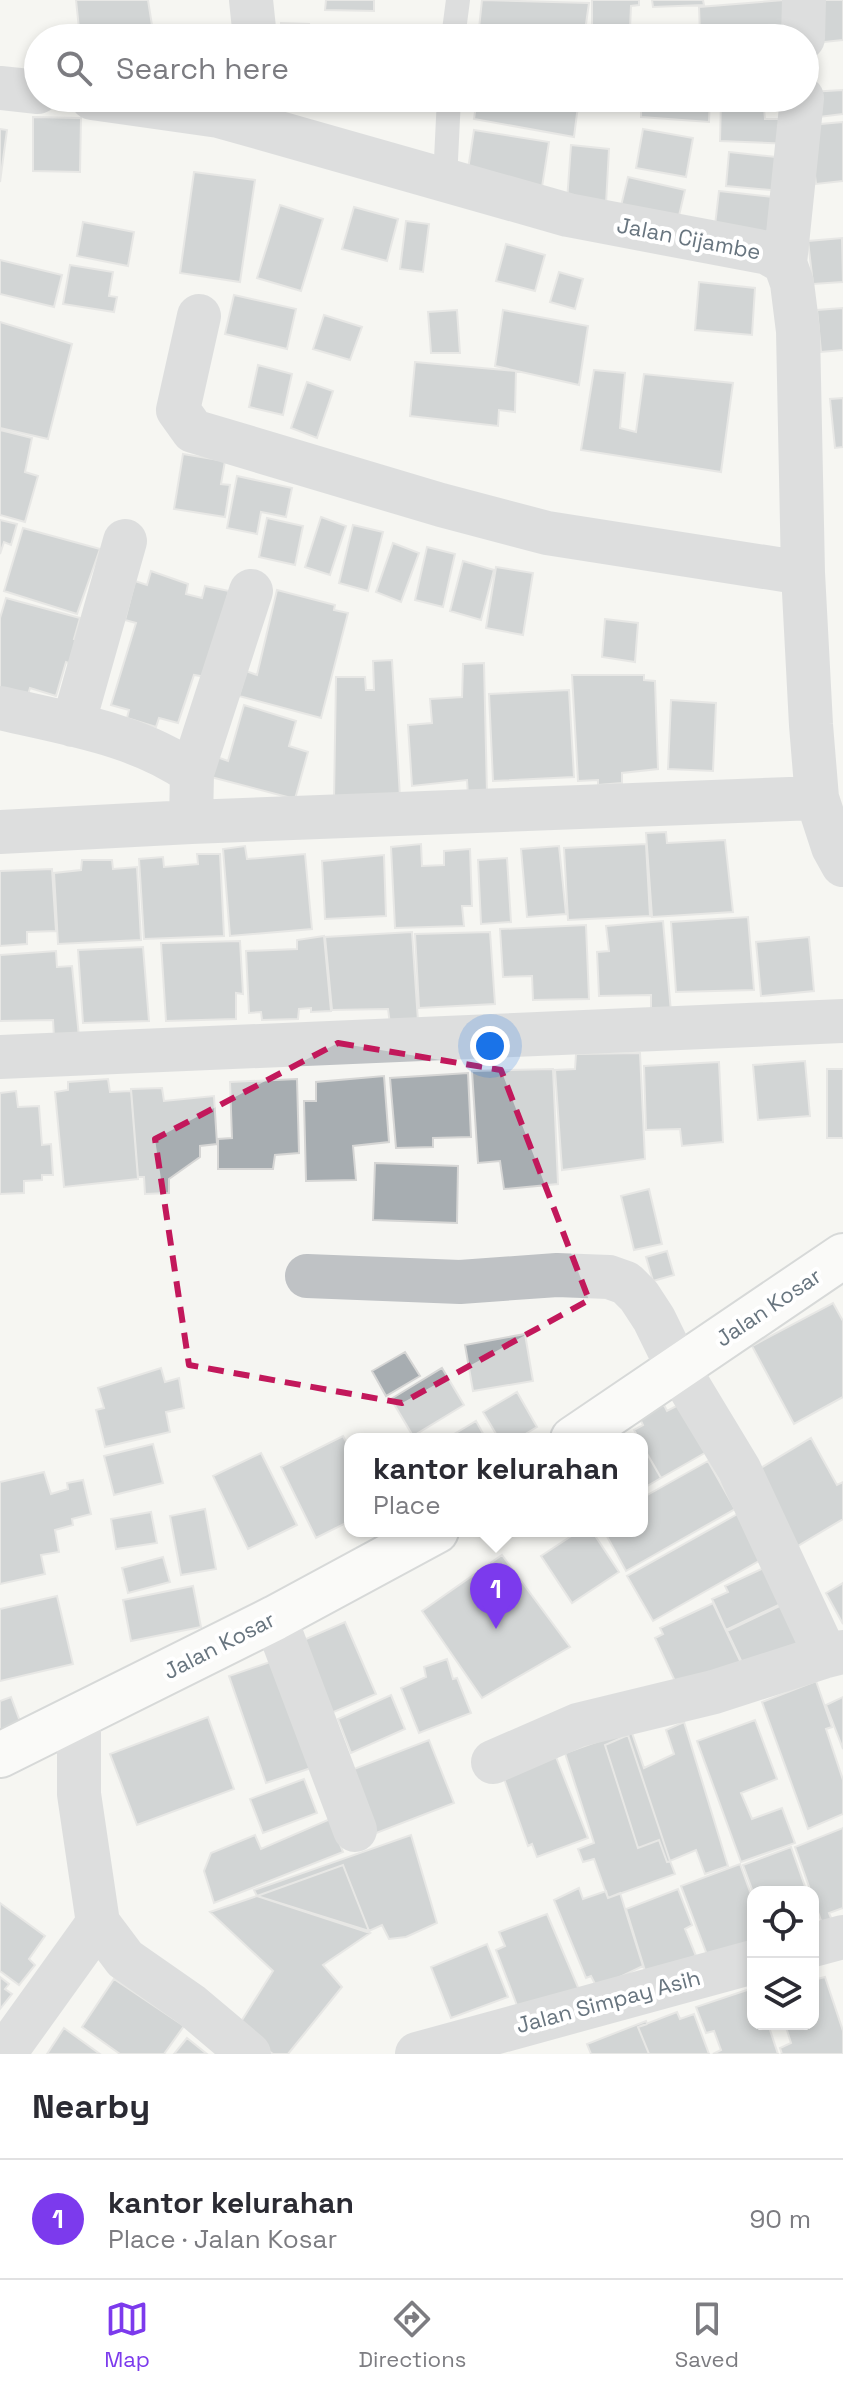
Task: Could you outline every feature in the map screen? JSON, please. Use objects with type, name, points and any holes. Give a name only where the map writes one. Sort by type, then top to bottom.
[{"type":"street","points":[[251,0],[254,24]]},
{"type":"street","points":[[803,24],[804,0]]},
{"type":"street","name":"Jalan Cijambe","points":[[191,112],[219,116],[259,112],[445,180],[568,215],[768,253],[785,263],[792,283],[798,331],[803,573],[817,798],[833,847],[843,865]]},
{"type":"street","points":[[785,263],[801,112]]},
{"type":"street","points":[[199,316],[178,410],[193,431],[441,505],[547,533],[803,573]]},
{"type":"street","points":[[73,725],[125,541]]},
{"type":"street","points":[[191,822],[192,773],[251,591]]},
{"type":"street","points":[[0,708],[73,725],[146,748],[172,759],[192,773]]},
{"type":"street","points":[[0,832],[817,798]]},
{"type":"street","points":[[0,1057],[843,1021]]},
{"type":"street","name":"Jalan Kosar","points":[[582,1433],[843,1256]]},
{"type":"street","points":[[307,1276],[460,1282],[557,1275],[609,1277],[626,1283],[654,1319],[678,1368],[739,1469],[834,1654],[714,1692],[578,1725],[493,1762]]},
{"type":"street","name":"Jalan Kosar","points":[[0,1755],[275,1618],[425,1537]]},
{"type":"street","points":[[275,1618],[355,1830]]},
{"type":"street","points":[[79,1716],[79,1794],[98,1923],[125,1959],[191,2005],[249,2054]]},
{"type":"street","points":[[4,2054],[98,1923]]},
{"type":"street","points":[[819,1943],[843,1937]]},
{"type":"street","name":"Jalan Simpay Asih","points":[[417,2054],[747,1964]]},
{"type":"lane","points":[[455,24],[458,0]]},
{"type":"lane","points":[[445,180],[448,112]]},
{"type":"highlighted area","points":[[338,1043],[501,1070],[589,1300],[402,1403],[189,1365],[155,1139]]},
{"type":"building","points":[[76,0],[148,0],[152,24],[79,24]]},
{"type":"building","points":[[326,0],[374,0],[374,11],[325,10]]},
{"type":"building","points":[[482,0],[589,3],[586,24],[479,24]]},
{"type":"building","points":[[592,0],[639,0],[639,5],[631,6],[630,24],[592,24]]},
{"type":"building","points":[[652,0],[703,0],[704,5],[653,7]]},
{"type":"building","points":[[784,0],[790,24],[700,24],[699,7]]},
{"type":"building","points":[[810,0],[843,0],[843,40],[819,43],[819,24],[813,24]]},
{"type":"building","points":[[843,90],[843,114],[811,118],[811,112],[819,112],[819,91]]},
{"type":"building","points":[[475,112],[577,112],[574,137],[474,119]]},
{"type":"building","points":[[641,112],[709,112],[709,122],[641,117]]},
{"type":"building","points":[[721,112],[764,112],[765,119],[789,119],[791,144],[720,141]]},
{"type":"building","points":[[33,117],[81,118],[80,172],[33,171]]},
{"type":"building","points":[[843,122],[843,181],[816,184],[809,125]]},
{"type":"building","points":[[0,129],[7,130],[0,182]]},
{"type":"building","points":[[643,129],[693,138],[686,177],[636,168]]},
{"type":"building","points":[[474,130],[549,142],[542,187],[467,176]]},
{"type":"building","points":[[571,145],[609,149],[606,204],[567,201]]},
{"type":"building","points":[[729,152],[786,158],[782,191],[726,186]]},
{"type":"building","points":[[194,172],[255,180],[240,282],[180,273]]},
{"type":"building","points":[[628,177],[685,190],[678,220],[621,206]]},
{"type":"building","points":[[719,191],[781,198],[776,241],[714,234]]},
{"type":"building","points":[[280,205],[323,219],[301,291],[257,278]]},
{"type":"building","points":[[354,207],[398,219],[387,261],[342,249]]},
{"type":"building","points":[[406,221],[429,224],[423,272],[400,269]]},
{"type":"building","points":[[83,222],[134,232],[128,266],[77,256]]},
{"type":"building","points":[[842,238],[843,282],[813,284],[808,241]]},
{"type":"building","points":[[506,244],[545,255],[535,291],[496,281]]},
{"type":"building","points":[[0,260],[62,275],[54,307],[0,294]]},
{"type":"building","points":[[70,265],[113,272],[109,296],[117,297],[114,312],[63,304]]},
{"type":"building","points":[[559,272],[583,279],[575,309],[550,302]]},
{"type":"building","points":[[699,282],[755,288],[752,335],[695,330]]},
{"type":"building","points":[[234,295],[296,309],[287,349],[225,334]]},
{"type":"building","points":[[843,308],[843,350],[821,352],[817,310]]},
{"type":"building","points":[[457,310],[460,353],[431,353],[428,312]]},
{"type":"building","points":[[503,310],[588,326],[579,385],[495,366]]},
{"type":"building","points":[[324,315],[362,327],[350,360],[313,349]]},
{"type":"building","points":[[0,322],[72,344],[48,439],[0,428]]},
{"type":"building","points":[[415,362],[516,371],[515,412],[499,410],[498,426],[410,416]]},
{"type":"building","points":[[258,365],[292,374],[283,415],[249,407]]},
{"type":"building","points":[[594,370],[625,373],[620,428],[636,432],[644,374],[733,383],[721,472],[581,450]]},
{"type":"building","points":[[307,382],[333,391],[317,438],[291,428]]},
{"type":"building","points":[[843,398],[843,447],[835,448],[830,399]]},
{"type":"building","points":[[0,430],[32,438],[25,472],[38,476],[25,522],[0,515]]},
{"type":"building","points":[[183,454],[225,461],[221,484],[230,485],[225,517],[174,509]]},
{"type":"building","points":[[237,476],[292,488],[286,517],[261,512],[257,534],[227,528]]},
{"type":"building","points":[[321,517],[346,526],[330,575],[305,567]]},
{"type":"building","points":[[267,518],[303,526],[295,565],[259,557]]},
{"type":"building","points":[[0,520],[17,524],[11,545],[4,542],[0,554]]},
{"type":"building","points":[[353,525],[383,532],[368,591],[339,583]]},
{"type":"building","points":[[23,528],[100,549],[77,614],[4,591]]},
{"type":"building","points":[[393,543],[419,553],[401,602],[376,592]]},
{"type":"building","points":[[427,547],[455,554],[443,607],[415,600]]},
{"type":"building","points":[[463,561],[494,570],[481,620],[450,611]]},
{"type":"building","points":[[496,567],[533,573],[523,635],[486,628]]},
{"type":"building","points":[[151,571],[188,584],[186,594],[202,598],[205,586],[229,591],[206,677],[194,675],[178,723],[159,718],[156,727],[127,718],[129,710],[111,705],[136,623],[125,620],[135,581],[147,585]]},
{"type":"building","points":[[277,590],[335,605],[334,610],[348,613],[321,718],[239,696],[246,671],[257,675]]},
{"type":"building","points":[[6,598],[80,618],[74,639],[81,641],[74,665],[66,662],[56,696],[30,688],[27,698],[0,689],[0,618]]},
{"type":"building","points":[[605,619],[638,623],[635,662],[602,657]]},
{"type":"building","points":[[392,660],[400,797],[334,799],[336,677],[365,677],[366,690],[374,690],[373,661]]},
{"type":"building","points":[[484,663],[487,794],[468,796],[467,780],[412,786],[408,725],[432,723],[430,699],[462,697],[463,664]]},
{"type":"building","points":[[572,675],[644,675],[644,680],[655,681],[658,769],[622,773],[622,783],[598,785],[598,780],[578,781]]},
{"type":"building","points":[[569,690],[574,777],[493,781],[489,694]]},
{"type":"building","points":[[671,700],[716,703],[713,771],[668,769]]},
{"type":"building","points":[[244,705],[296,721],[289,746],[308,752],[295,799],[211,777],[217,757],[228,761]]},
{"type":"building","points":[[666,832],[667,843],[725,840],[733,912],[652,917],[646,833]]},
{"type":"building","points":[[421,844],[422,866],[444,865],[444,851],[470,849],[472,906],[462,906],[464,926],[395,928],[391,847]]},
{"type":"building","points":[[646,844],[650,916],[568,920],[564,848]]},
{"type":"building","points":[[245,846],[247,859],[305,854],[312,929],[230,936],[223,849]]},
{"type":"building","points":[[559,846],[566,914],[527,917],[521,849]]},
{"type":"building","points":[[197,854],[220,854],[224,936],[144,939],[139,859],[163,857],[164,867],[198,864]]},
{"type":"building","points":[[384,855],[386,916],[325,919],[322,861]]},
{"type":"building","points":[[507,858],[511,922],[481,924],[478,860]]},
{"type":"building","points":[[82,860],[112,860],[113,869],[137,867],[141,940],[58,944],[54,873],[81,870]]},
{"type":"building","points":[[52,869],[56,931],[27,932],[27,944],[0,946],[0,871]]},
{"type":"building","points":[[748,917],[754,990],[676,992],[671,922]]},
{"type":"building","points":[[663,921],[671,1012],[651,1012],[651,995],[599,996],[597,952],[609,951],[606,926]]},
{"type":"building","points":[[586,925],[589,999],[533,1000],[532,976],[503,977],[500,929]]},
{"type":"building","points":[[412,932],[418,1021],[390,1024],[388,1009],[332,1010],[325,937]]},
{"type":"building","points":[[490,932],[495,1004],[419,1008],[415,934]]},
{"type":"building","points":[[324,936],[331,1011],[299,1009],[298,1019],[262,1020],[261,1012],[249,1013],[246,951],[297,949],[297,940]]},
{"type":"building","points":[[809,937],[814,991],[761,996],[756,942]]},
{"type":"building","points":[[240,941],[243,994],[236,993],[236,1019],[166,1021],[161,943]]},
{"type":"building","points":[[143,947],[149,1021],[83,1023],[78,950]]},
{"type":"building","points":[[56,951],[57,967],[72,966],[79,1037],[54,1038],[53,1020],[0,1021],[0,955]]},
{"type":"building","points":[[640,1053],[645,1159],[562,1170],[555,1070],[575,1069],[576,1054]]},
{"type":"building","points":[[805,1061],[810,1116],[758,1120],[753,1065]]},
{"type":"building","points":[[719,1062],[723,1142],[682,1146],[680,1129],[646,1130],[644,1066]]},
{"type":"building","points":[[553,1069],[558,1184],[504,1189],[500,1161],[478,1163],[472,1071]]},
{"type":"building","points":[[827,1069],[843,1069],[843,1138],[827,1138]]},
{"type":"building","points":[[468,1073],[471,1137],[433,1138],[433,1147],[396,1148],[390,1078]]},
{"type":"building","points":[[384,1076],[389,1142],[353,1146],[356,1180],[306,1181],[304,1101],[316,1101],[316,1082]]},
{"type":"building","points":[[108,1079],[110,1092],[131,1091],[138,1179],[64,1187],[55,1092],[68,1090],[68,1082]]},
{"type":"building","points":[[297,1079],[299,1153],[275,1155],[273,1169],[218,1169],[218,1139],[232,1138],[230,1082]]},
{"type":"building","points":[[162,1088],[164,1101],[214,1096],[217,1144],[200,1146],[200,1157],[169,1179],[169,1193],[145,1194],[144,1177],[138,1177],[131,1089]]},
{"type":"building","points":[[16,1091],[18,1107],[39,1106],[42,1145],[51,1144],[53,1175],[42,1175],[42,1180],[24,1181],[24,1193],[0,1194],[0,1093]]},
{"type":"building","points":[[375,1163],[458,1166],[457,1223],[373,1220]]},
{"type":"building","points":[[649,1189],[662,1244],[634,1250],[621,1196]]},
{"type":"building","points":[[667,1251],[674,1275],[653,1281],[646,1257]]},
{"type":"building","points":[[833,1303],[843,1321],[843,1397],[794,1424],[752,1346]]},
{"type":"building","points":[[525,1334],[533,1381],[473,1391],[465,1345]]},
{"type":"building","points":[[405,1352],[420,1376],[386,1396],[372,1371]]},
{"type":"building","points":[[161,1368],[165,1382],[179,1378],[184,1408],[166,1412],[170,1432],[105,1447],[96,1410],[104,1408],[98,1388]]},
{"type":"building","points":[[442,1368],[464,1405],[418,1433],[411,1433],[391,1399]]},
{"type":"building","points":[[517,1392],[537,1427],[527,1433],[495,1433],[483,1412]]},
{"type":"building","points":[[690,1399],[717,1446],[661,1478],[648,1455],[648,1433],[636,1433],[634,1430],[643,1425],[640,1419],[664,1405],[667,1411]]},
{"type":"building","points":[[476,1421],[483,1433],[456,1433]]},
{"type":"building","points":[[343,1436],[344,1524],[316,1538],[281,1467]]},
{"type":"building","points":[[811,1438],[837,1485],[843,1482],[843,1519],[796,1547],[754,1472]]},
{"type":"building","points":[[153,1444],[163,1483],[114,1495],[104,1456]]},
{"type":"building","points":[[261,1453],[297,1525],[248,1549],[213,1476]]},
{"type":"building","points":[[648,1455],[661,1478],[648,1486]]},
{"type":"building","points":[[708,1461],[735,1509],[626,1571],[607,1537],[648,1537],[648,1495]]},
{"type":"building","points":[[44,1472],[51,1494],[68,1489],[67,1483],[83,1480],[91,1514],[72,1519],[73,1525],[55,1530],[59,1552],[41,1555],[45,1574],[0,1584],[0,1482]]},
{"type":"building","points":[[205,1509],[216,1569],[181,1575],[170,1516]]},
{"type":"building","points":[[151,1512],[157,1543],[116,1549],[111,1519]]},
{"type":"building","points":[[741,1512],[766,1557],[653,1621],[627,1576]]},
{"type":"building","points":[[570,1537],[596,1537],[619,1572],[572,1603],[541,1556]]},
{"type":"building","points":[[502,1555],[570,1647],[482,1698],[422,1611]]},
{"type":"building","points":[[163,1557],[170,1582],[128,1593],[122,1568]]},
{"type":"building","points":[[770,1565],[787,1601],[726,1630],[712,1599],[728,1592],[725,1586]]},
{"type":"building","points":[[843,1583],[843,1624],[826,1593]]},
{"type":"building","points":[[193,1586],[201,1627],[131,1641],[123,1600]]},
{"type":"building","points":[[57,1596],[73,1664],[0,1681],[0,1609]]},
{"type":"building","points":[[788,1602],[806,1641],[745,1669],[727,1631]]},
{"type":"building","points":[[713,1603],[744,1669],[679,1690],[655,1638],[663,1634],[660,1628]]},
{"type":"building","points":[[345,1622],[376,1694],[329,1714],[299,1642]]},
{"type":"building","points":[[447,1659],[453,1679],[457,1678],[471,1713],[419,1733],[401,1688],[426,1677],[424,1667]]},
{"type":"building","points":[[273,1661],[311,1768],[266,1783],[229,1676]]},
{"type":"building","points":[[816,1681],[832,1727],[826,1729],[843,1780],[843,1814],[808,1829],[762,1702]]},
{"type":"building","points":[[391,1695],[405,1729],[351,1753],[338,1719]]},
{"type":"building","points":[[11,1697],[22,1727],[0,1735],[0,1701]]},
{"type":"building","points":[[843,1697],[843,1749],[826,1705]]},
{"type":"building","points":[[208,1717],[234,1789],[137,1825],[110,1754]]},
{"type":"building","points":[[755,1720],[777,1779],[741,1793],[752,1819],[782,1808],[795,1843],[741,1862],[697,1741]]},
{"type":"building","points":[[684,1722],[728,1866],[705,1874],[696,1850],[670,1861],[628,1735],[632,1733],[644,1768],[674,1754],[666,1730]]},
{"type":"building","points":[[627,1731],[628,1735],[605,1745],[638,1848],[659,1840],[675,1874],[608,1898],[594,1859],[583,1862],[578,1849],[594,1843],[565,1753]]},
{"type":"building","points":[[628,1735],[670,1861],[667,1862],[659,1840],[638,1848],[605,1745]]},
{"type":"building","points":[[429,1740],[454,1803],[366,1837],[341,1774]]},
{"type":"building","points":[[556,1757],[588,1838],[537,1857],[532,1844],[528,1846],[503,1776]]},
{"type":"building","points":[[304,1779],[317,1813],[263,1833],[250,1799]]},
{"type":"building","points":[[330,1819],[343,1852],[214,1903],[204,1871],[211,1853],[255,1835],[261,1849]]},
{"type":"building","points":[[843,1828],[843,1908],[829,1913],[834,1925],[824,1929],[819,1915],[819,1886],[809,1886],[795,1847]]},
{"type":"building","points":[[411,1835],[437,1923],[406,1937],[389,1939],[382,1925],[369,1931],[343,1865],[257,1896],[254,1890]]},
{"type":"building","points":[[791,1847],[805,1886],[751,1886],[743,1865]]},
{"type":"building","points":[[740,1864],[748,1886],[747,1945],[709,1960],[681,1886]]},
{"type":"building","points":[[343,1865],[369,1931],[257,1896]]},
{"type":"building","points":[[579,1888],[583,1899],[606,1891],[608,1898],[620,1893],[643,1966],[597,1988],[591,1976],[586,1978],[554,1900]]},
{"type":"building","points":[[678,1889],[692,1925],[685,1929],[696,1956],[646,1974],[626,1909]]},
{"type":"building","points":[[257,1896],[370,1933],[323,1965],[342,1987],[288,2054],[273,2054],[237,2028],[273,1971],[210,1912]]},
{"type":"building","points":[[0,1903],[45,1936],[29,1959],[35,1965],[19,1985],[0,1971]]},
{"type":"building","points":[[547,1914],[580,1992],[521,2016],[496,1950],[505,1946],[499,1932]]},
{"type":"building","points":[[487,1944],[508,1997],[451,2018],[431,1967]]},
{"type":"building","points":[[0,1977],[9,1984],[5,1989],[12,1994],[0,2009]]},
{"type":"building","points":[[825,1977],[843,2031],[843,2054],[782,2054],[780,2048],[791,2043],[787,2030],[819,2030],[819,1978]]},
{"type":"building","points":[[114,1979],[184,2026],[164,2054],[120,2054],[82,2027]]},
{"type":"building","points":[[747,1990],[747,2030],[770,2030],[778,2054],[713,2054],[721,2050],[714,2031],[706,2033],[696,2007]]},
{"type":"building","points":[[677,2012],[680,2019],[694,2014],[709,2054],[649,2054],[638,2027]]},
{"type":"building","points":[[646,2021],[647,2024],[638,2027],[649,2054],[591,2054],[587,2044]]},
{"type":"building","points":[[64,2028],[100,2054],[47,2054]]},
{"type":"building","points":[[187,2038],[207,2054],[174,2054]]},
{"type":"place","name":"kantor kelurahan","points":[[496,1629]]}]
